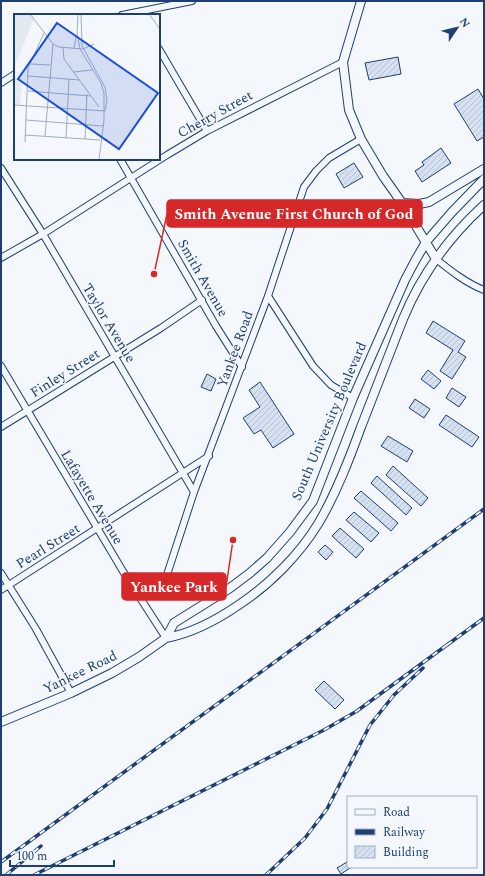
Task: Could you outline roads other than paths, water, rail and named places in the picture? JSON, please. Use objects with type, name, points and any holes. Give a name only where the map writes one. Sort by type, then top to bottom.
[{"type":"street","points":[[138,14],[192,1]]},
{"type":"street","points":[[361,1],[342,62],[349,110],[360,139],[402,203],[436,259],[456,275],[484,290]]},
{"type":"street","points":[[160,51],[207,131]]},
{"type":"street","name":"Cherry Street","points":[[160,159],[207,131],[342,62]]},
{"type":"street","points":[[1,83],[14,75]]},
{"type":"street","name":"Yankee Road","points":[[162,590],[194,492],[209,456],[268,296],[304,186],[316,170],[329,158],[360,139]]},
{"type":"street","name":"Smith Avenue","points":[[121,160],[242,367]]},
{"type":"street","name":"Cherry Street","points":[[1,258],[43,234],[158,160]]},
{"type":"street","name":"Taylor Avenue","points":[[1,168],[43,234],[194,492]]},
{"type":"street","points":[[402,203],[419,204],[429,202],[484,169]]},
{"type":"street","name":"South University Boulevard","points":[[166,638],[174,623],[250,573],[267,558],[290,532],[313,500],[353,398],[405,280],[426,242],[484,179]]},
{"type":"street","points":[[166,638],[194,631],[236,608],[260,590],[304,543],[318,524],[335,491],[409,306],[436,259],[452,238],[484,205]]},
{"type":"street","points":[[268,296],[313,366],[331,385],[353,398]]},
{"type":"street","name":"Finley Street","points":[[1,427],[202,300]]},
{"type":"street","name":"Lafayette Avenue","points":[[1,366],[124,573],[166,638]]},
{"type":"street","name":"Pearl Street","points":[[1,590],[98,529],[209,456]]},
{"type":"street","points":[[1,573],[36,629],[71,693]]},
{"type":"street","name":"Yankee Road","points":[[1,722],[71,693],[112,673],[139,657],[166,638]]},
{"type":"railway","points":[[1,862],[484,509]]},
{"type":"railway","points":[[447,645],[484,618]]},
{"type":"railway","points":[[34,875],[324,730],[357,711],[451,642]]},
{"type":"railway","points":[[266,875],[305,838],[327,809],[370,725],[394,695],[423,668]]},
{"type":"railway","points":[[6,875],[41,846]]},
{"type":"place","name":"Smith Avenue First Church of God","points":[[154,274]]},
{"type":"place","name":"Yankee Park","points":[[233,540]]}]
